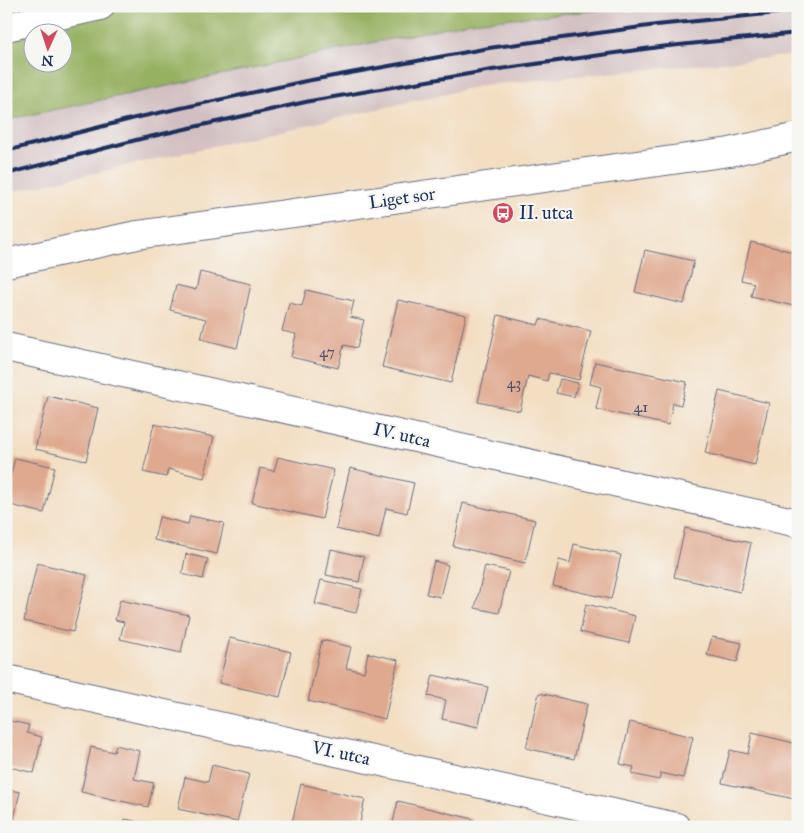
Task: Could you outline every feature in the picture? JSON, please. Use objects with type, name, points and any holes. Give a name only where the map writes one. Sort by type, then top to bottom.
[{"type":"street","points":[[6,27],[100,6]]},
{"type":"street","name":"Liget sor","points":[[6,263],[137,236],[796,144]]},
{"type":"street","name":"IV. utca","points":[[6,347],[798,523]]},
{"type":"street","name":"VI. utca","points":[[6,679],[676,827]]},
{"type":"shaded area","points":[[644,6],[798,6],[798,55],[484,85],[6,193],[6,120],[471,22]]},
{"type":"green space","points":[[6,6],[644,6],[471,22],[6,120]]},
{"type":"building","points":[[751,242],[798,253],[798,307],[751,296],[754,283],[741,280]]},
{"type":"building","points":[[645,250],[694,261],[684,304],[635,292]]},
{"type":"building","points":[[200,272],[251,284],[237,348],[201,339],[206,319],[170,310],[176,285],[196,290]]},
{"type":"building","points":[[306,290],[354,301],[350,317],[364,320],[357,348],[344,345],[338,368],[291,357],[296,334],[282,331],[289,303],[302,306]]},
{"type":"building","points":[[398,300],[466,315],[451,383],[382,367]]},
{"type":"building","points":[[498,315],[538,325],[540,319],[591,331],[579,380],[549,373],[547,381],[528,376],[520,411],[478,402]]},
{"type":"building","points":[[595,362],[687,382],[681,405],[673,403],[668,425],[596,409],[601,387],[590,384]]},
{"type":"building","points":[[560,379],[578,383],[574,397],[556,393]]},
{"type":"building","points":[[719,391],[769,403],[755,465],[705,453]]},
{"type":"building","points":[[48,396],[98,408],[86,461],[35,449]]},
{"type":"building","points":[[154,424],[214,437],[204,478],[168,469],[166,477],[143,472]]},
{"type":"building","points":[[278,457],[334,470],[322,519],[252,503],[260,468],[274,471]]},
{"type":"building","points":[[15,458],[55,467],[44,513],[6,504],[6,495]]},
{"type":"building","points":[[350,468],[414,483],[407,513],[386,508],[379,539],[336,529]]},
{"type":"building","points":[[463,503],[535,520],[525,563],[453,546]]},
{"type":"building","points":[[190,516],[224,523],[217,554],[154,540],[159,517],[188,524]]},
{"type":"building","points":[[685,528],[751,543],[740,592],[674,577]]},
{"type":"building","points":[[574,544],[621,555],[611,599],[553,586],[559,560],[570,563]]},
{"type":"building","points":[[331,549],[364,557],[359,582],[326,575]]},
{"type":"building","points":[[186,554],[208,559],[203,579],[182,574]]},
{"type":"building","points":[[434,561],[448,565],[440,597],[426,594]]},
{"type":"building","points":[[37,563],[87,575],[73,632],[24,621]]},
{"type":"building","points":[[485,566],[509,571],[499,613],[475,608]]},
{"type":"building","points":[[798,577],[798,598],[792,596]]},
{"type":"building","points":[[321,580],[362,589],[356,613],[315,604]]},
{"type":"building","points":[[120,600],[189,615],[181,653],[120,639],[124,622],[115,620]]},
{"type":"building","points":[[586,604],[635,616],[629,643],[580,632]]},
{"type":"building","points":[[712,637],[742,643],[737,662],[707,655]]},
{"type":"building","points":[[230,638],[291,652],[280,697],[219,683]]},
{"type":"building","points":[[322,640],[351,647],[346,668],[364,672],[368,653],[398,660],[385,719],[308,701]]},
{"type":"building","points":[[433,675],[488,687],[478,727],[442,719],[446,700],[428,696]]},
{"type":"building","points":[[539,693],[587,704],[574,759],[526,748]]},
{"type":"building","points":[[6,720],[29,725],[27,733],[42,737],[34,773],[6,766]]},
{"type":"building","points":[[630,722],[693,737],[683,778],[661,773],[659,780],[632,774],[634,767],[620,764]]},
{"type":"building","points":[[752,733],[798,744],[798,783],[794,799],[722,783],[730,750],[748,754]]},
{"type":"building","points":[[116,745],[140,751],[134,779],[154,783],[148,807],[81,792],[91,747],[114,752]]},
{"type":"building","points":[[212,765],[249,774],[237,822],[178,809],[185,777],[208,782]]},
{"type":"building","points":[[301,784],[365,799],[359,827],[291,827]]},
{"type":"building","points":[[6,789],[20,792],[12,827],[6,827]]},
{"type":"building","points":[[398,801],[473,819],[471,827],[392,827]]},
{"type":"building","points":[[125,819],[157,826],[157,827],[123,827]]},
{"type":"railway","points":[[6,151],[135,118],[306,81],[489,48],[656,25],[798,11]]},
{"type":"railway","points":[[6,174],[140,139],[310,101],[492,70],[659,47],[798,33]]},
{"type":"place","name":"II. utca","points":[[503,213]]}]
